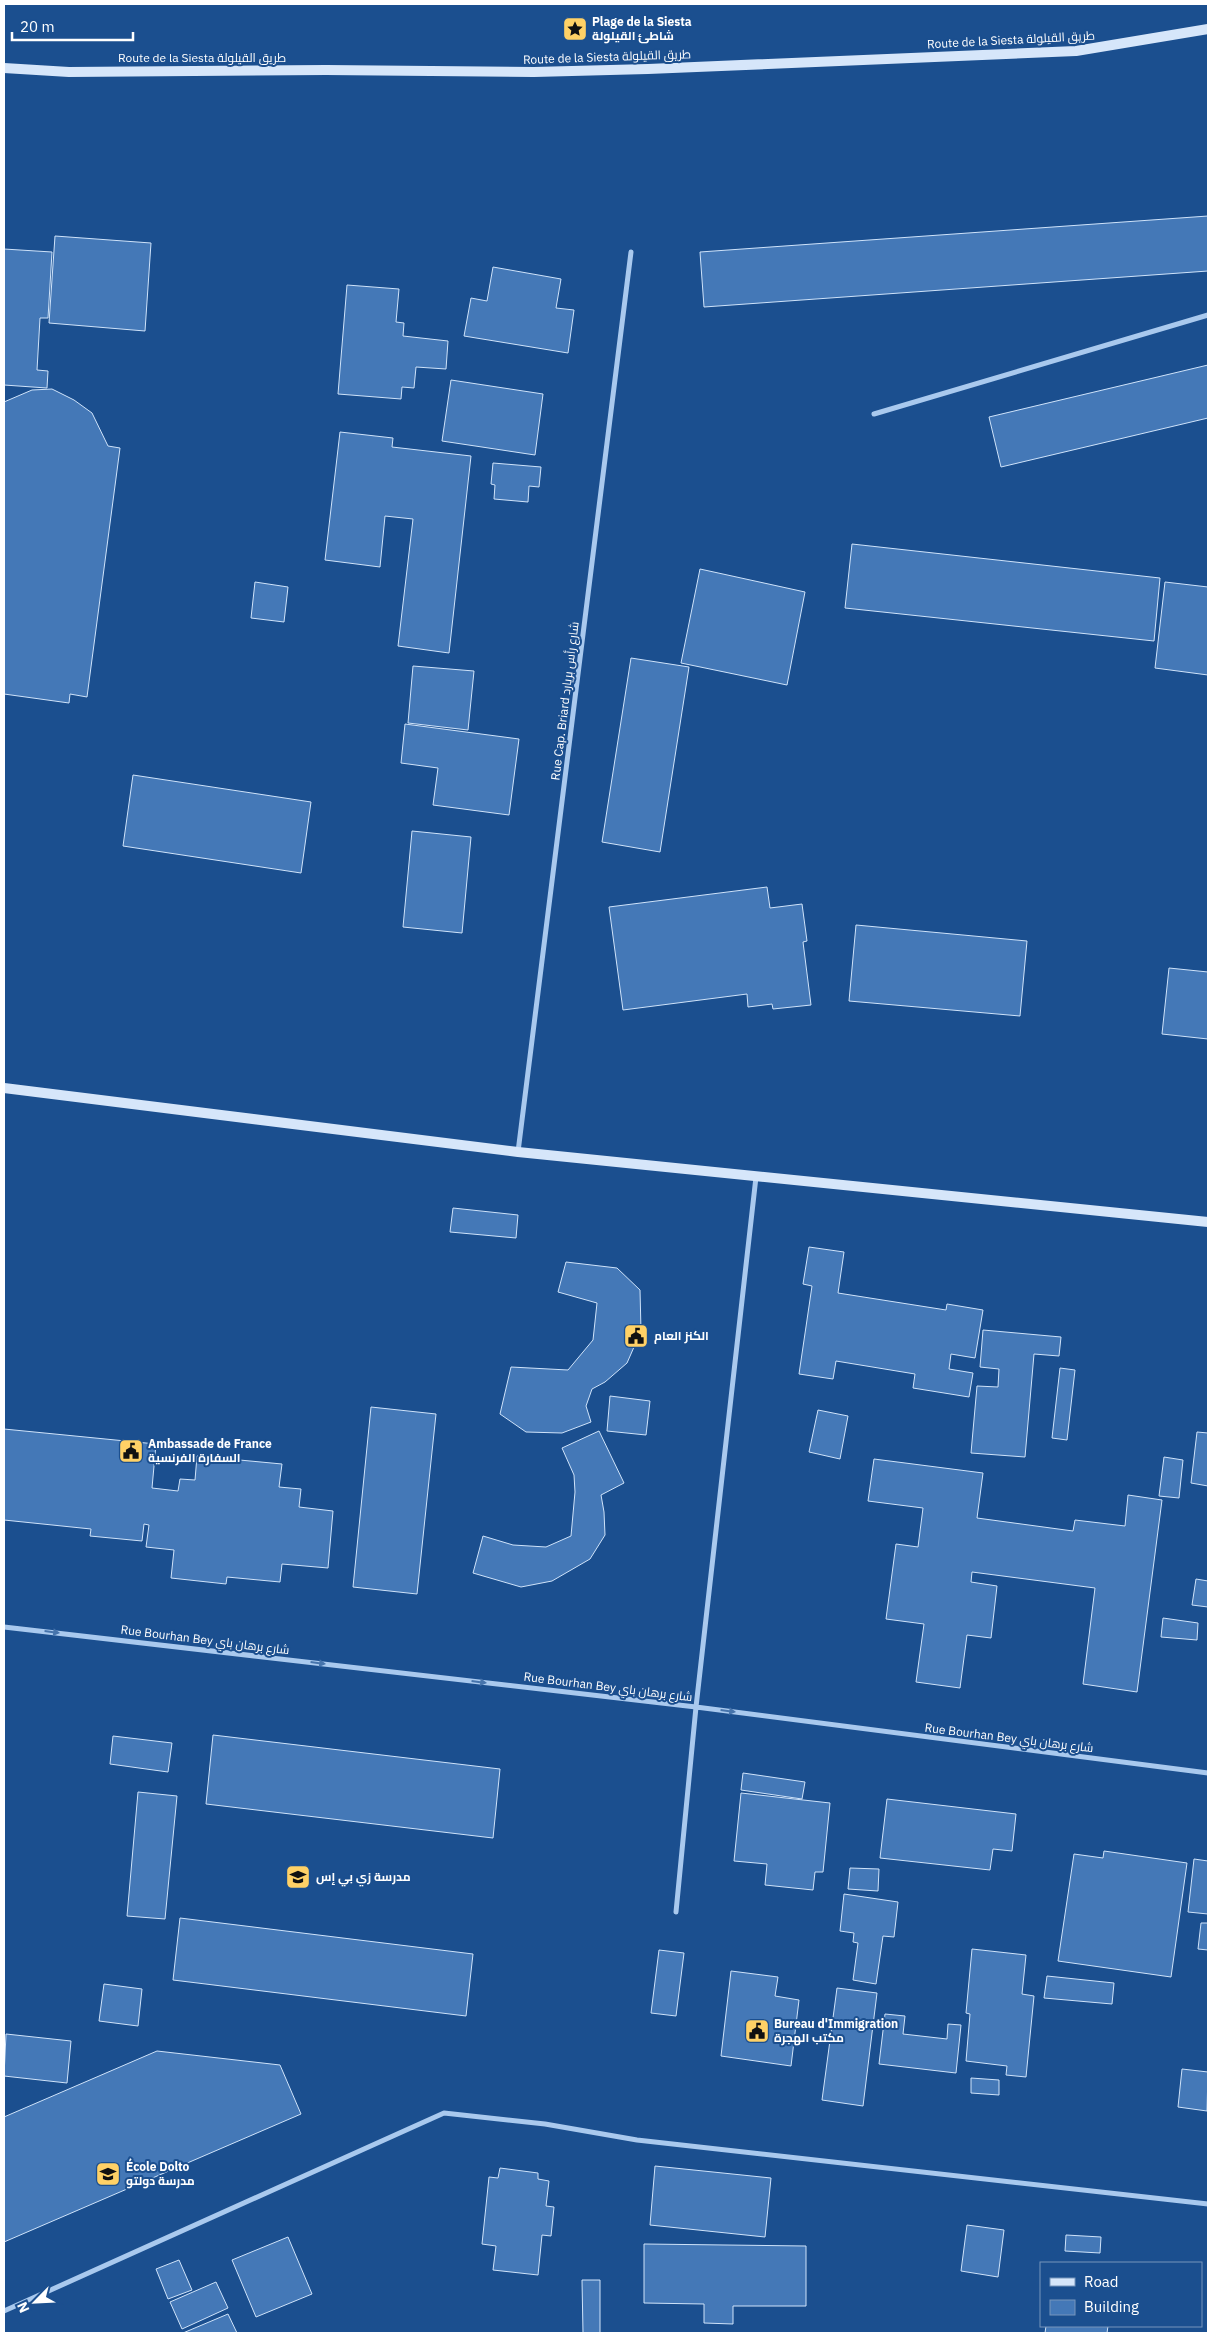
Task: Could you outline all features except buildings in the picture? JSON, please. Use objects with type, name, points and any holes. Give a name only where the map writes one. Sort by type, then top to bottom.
[{"type":"main road","name":"Route de la Siesta طريق القيلولة","points":[[4,68],[69,72],[326,70],[534,72],[648,70],[1076,51],[1208,29]]},
{"type":"main road","points":[[4,1088],[518,1152],[1208,1222]]},
{"type":"street","name":"Rue Cap. Briard شارع رأس بريارد","points":[[518,1152],[631,252]]},
{"type":"street","points":[[874,414],[1208,315]]},
{"type":"street","points":[[676,1912],[696,1707],[756,1177]]},
{"type":"street","name":"Rue Bourhan Bey شارع برهان باي","points":[[4,1627],[696,1707],[1208,1774]]},
{"type":"street","points":[[4,2311],[444,2113],[545,2124],[637,2140],[1208,2204]]},
{"type":"place","name":"Plage de la Siesta شاطئ القيلولة","points":[[575,29]]},
{"type":"place","name":"الكنز العام","points":[[636,1336]]},
{"type":"place","name":"Ambassade de France السفارة الفرنسية","points":[[131,1451]]},
{"type":"place","name":"مدرسة زي بي إس","points":[[298,1877]]},
{"type":"place","name":"Bureau d'Immigration مكتب الهجرة","points":[[757,2031]]},
{"type":"place","name":"École Dolto مدرسة دولتو","points":[[108,2174]]}]
